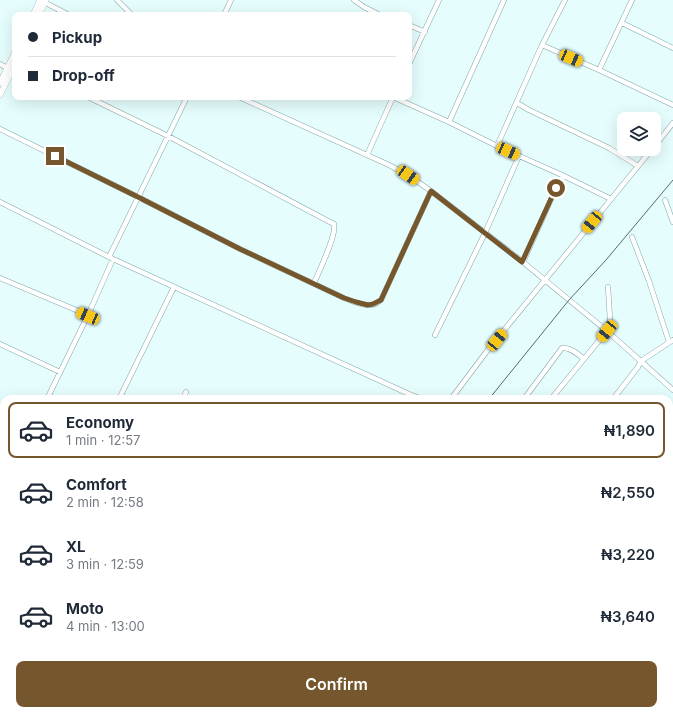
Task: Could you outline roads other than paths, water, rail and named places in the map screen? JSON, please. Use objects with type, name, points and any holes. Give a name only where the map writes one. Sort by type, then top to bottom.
[{"type":"main road","points":[[35,12],[43,1]]},
{"type":"main road","points":[[40,12],[43,1]]},
{"type":"main road","points":[[0,83],[12,58]]},
{"type":"main road","points":[[0,95],[12,70]]},
{"type":"street","points":[[117,0],[129,12]]},
{"type":"street","points":[[225,12],[231,0]]},
{"type":"street","points":[[354,0],[374,12]]},
{"type":"street","points":[[412,58],[439,0]]},
{"type":"street","points":[[448,122],[504,0]]},
{"type":"street","points":[[496,146],[564,0]]},
{"type":"street","points":[[600,70],[632,0]]},
{"type":"street","points":[[43,1],[63,12]]},
{"type":"street","points":[[622,23],[673,48]]},
{"type":"street","points":[[412,26],[425,32]]},
{"type":"street","points":[[415,28],[422,37]]},
{"type":"street","points":[[542,45],[673,104]]},
{"type":"street","points":[[0,64],[7,68]]},
{"type":"street","points":[[94,100],[168,136],[334,224],[335,231],[314,283]]},
{"type":"street","points":[[49,395],[88,316],[111,258],[138,197],[186,100]]},
{"type":"street","points":[[246,100],[408,175],[486,233],[545,280],[607,331],[673,390]]},
{"type":"street","points":[[367,155],[390,100]]},
{"type":"street","points":[[396,100],[448,122],[611,199]]},
{"type":"street","points":[[517,103],[609,148],[638,166]]},
{"type":"street","points":[[661,138],[673,123]]},
{"type":"street","points":[[0,129],[240,249],[356,302],[372,305],[381,300],[431,191]]},
{"type":"street","points":[[435,335],[486,233],[519,156]]},
{"type":"street","points":[[454,395],[487,352],[646,156]]},
{"type":"street","points":[[522,262],[562,175]]},
{"type":"street","points":[[665,200],[673,222]]},
{"type":"street","points":[[0,202],[111,258],[412,395]]},
{"type":"street","points":[[668,207],[673,205]]},
{"type":"street","points":[[616,395],[641,361],[671,341],[632,237]]},
{"type":"street","points":[[0,278],[88,316]]},
{"type":"street","points":[[121,395],[174,287]]},
{"type":"street","points":[[554,395],[607,331],[610,320],[608,287]]},
{"type":"street","points":[[0,346],[60,372]]},
{"type":"street","points":[[527,395],[562,348],[565,347],[584,359]]},
{"type":"railway","points":[[492,395],[569,300],[606,260],[673,180]]}]
